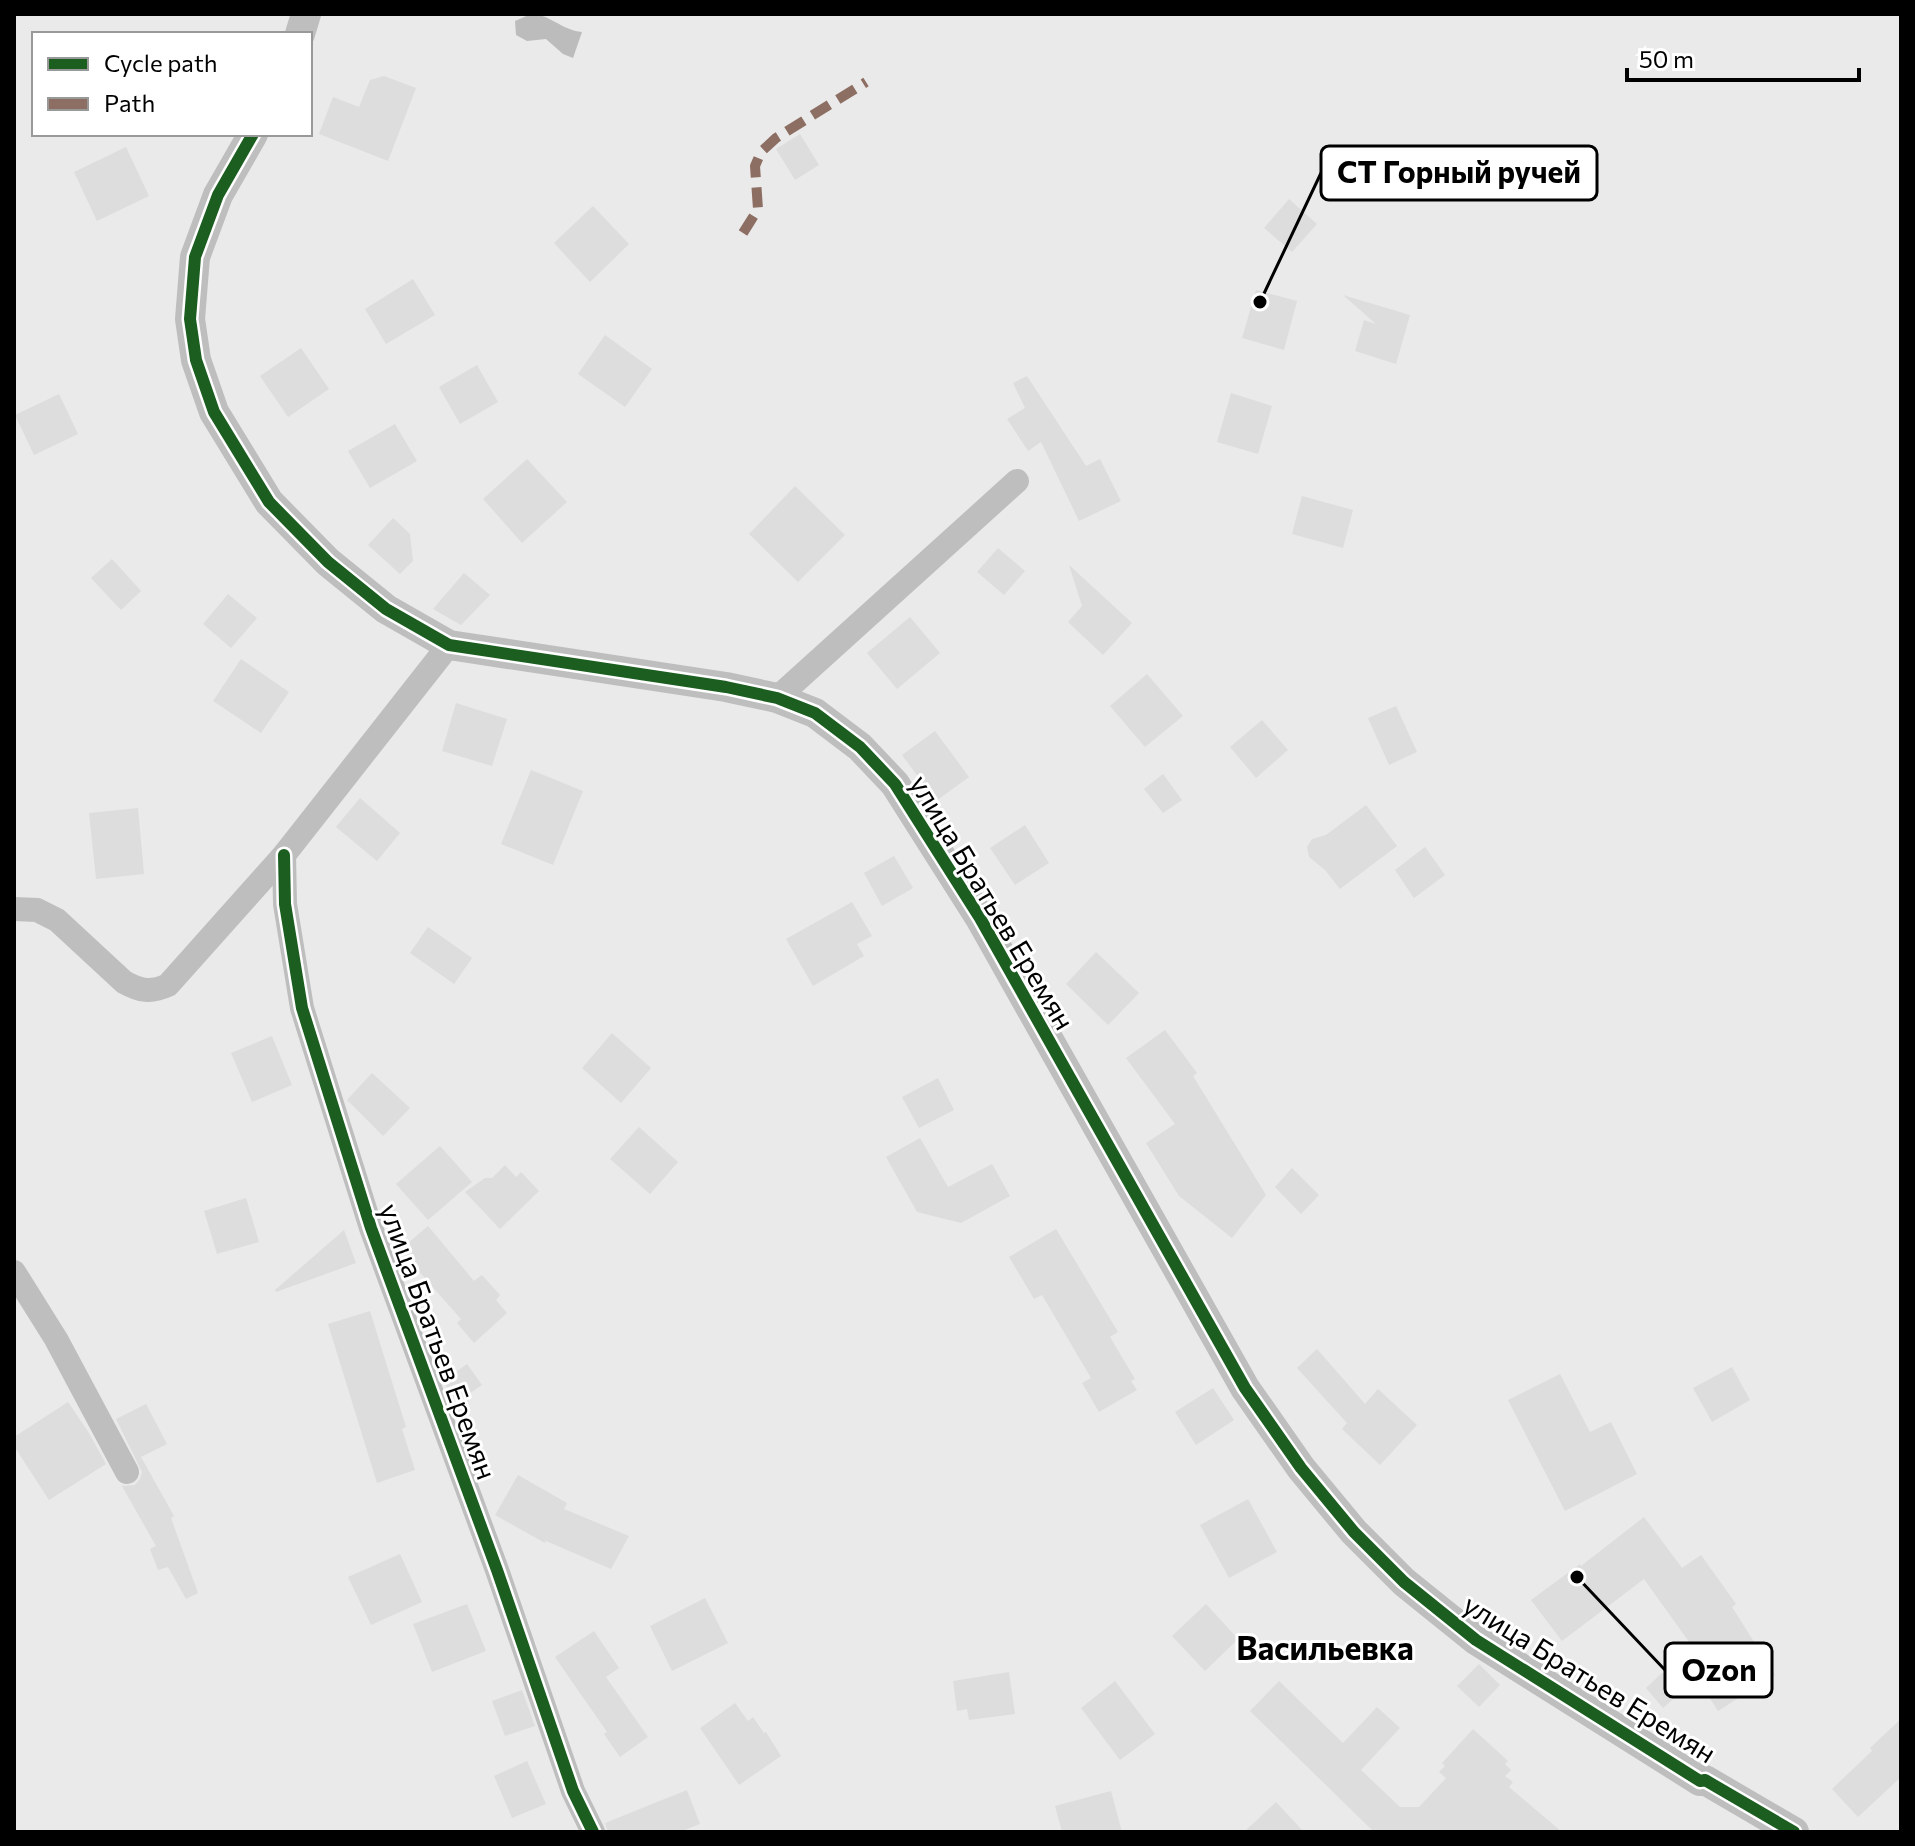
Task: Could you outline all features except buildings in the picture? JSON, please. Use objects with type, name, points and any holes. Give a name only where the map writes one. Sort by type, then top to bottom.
[{"type":"street","name":"улица Братьев Еремян","points":[[252,136],[218,195],[195,257],[190,319],[196,360],[214,412],[269,502],[328,562],[386,609],[449,645],[726,687],[777,698],[815,713],[860,747],[895,784],[980,918],[1245,1388],[1301,1468],[1354,1532],[1404,1582],[1476,1640],[1700,1781],[1705,1780],[1794,1832]]},
{"type":"street","points":[[777,698],[1017,481]]},
{"type":"street","points":[[14,909],[37,910],[57,920],[124,982],[137,990],[155,991],[168,985],[284,855],[449,645]]},
{"type":"street","name":"улица Братьев Еремян","points":[[284,855],[285,904],[302,1008],[371,1228],[497,1570],[573,1791],[593,1832]]},
{"type":"street","points":[[14,1272],[56,1339],[127,1472]]},
{"type":"shaded area","points":[[14,14],[1901,14],[1901,1832],[14,1832]]},
{"type":"shaded area","points":[[531,14],[582,32],[573,58],[563,54],[546,39],[527,41],[516,35],[515,21]]},
{"type":"marked path","points":[[743,233],[758,209],[755,166],[761,152],[776,138],[866,82]]},
{"type":"cycle path","points":[[252,136],[218,195],[195,257],[190,319],[196,360],[214,412],[269,502],[328,562],[386,609],[449,645],[726,687],[777,698],[815,713],[860,747],[895,784],[980,918],[1245,1388],[1301,1468],[1354,1532],[1404,1582],[1476,1640],[1700,1781],[1705,1780],[1794,1832]]},
{"type":"cycle path","points":[[284,855],[285,904],[302,1008],[371,1228],[497,1570],[573,1791],[593,1832]]},
{"type":"place","name":"СТ Горный ручей","points":[[1260,302]]},
{"type":"place","name":"Ozon","points":[[1577,1577]]},
{"type":"district","name":"Васильевка","points":[[1325,1647]]}]
